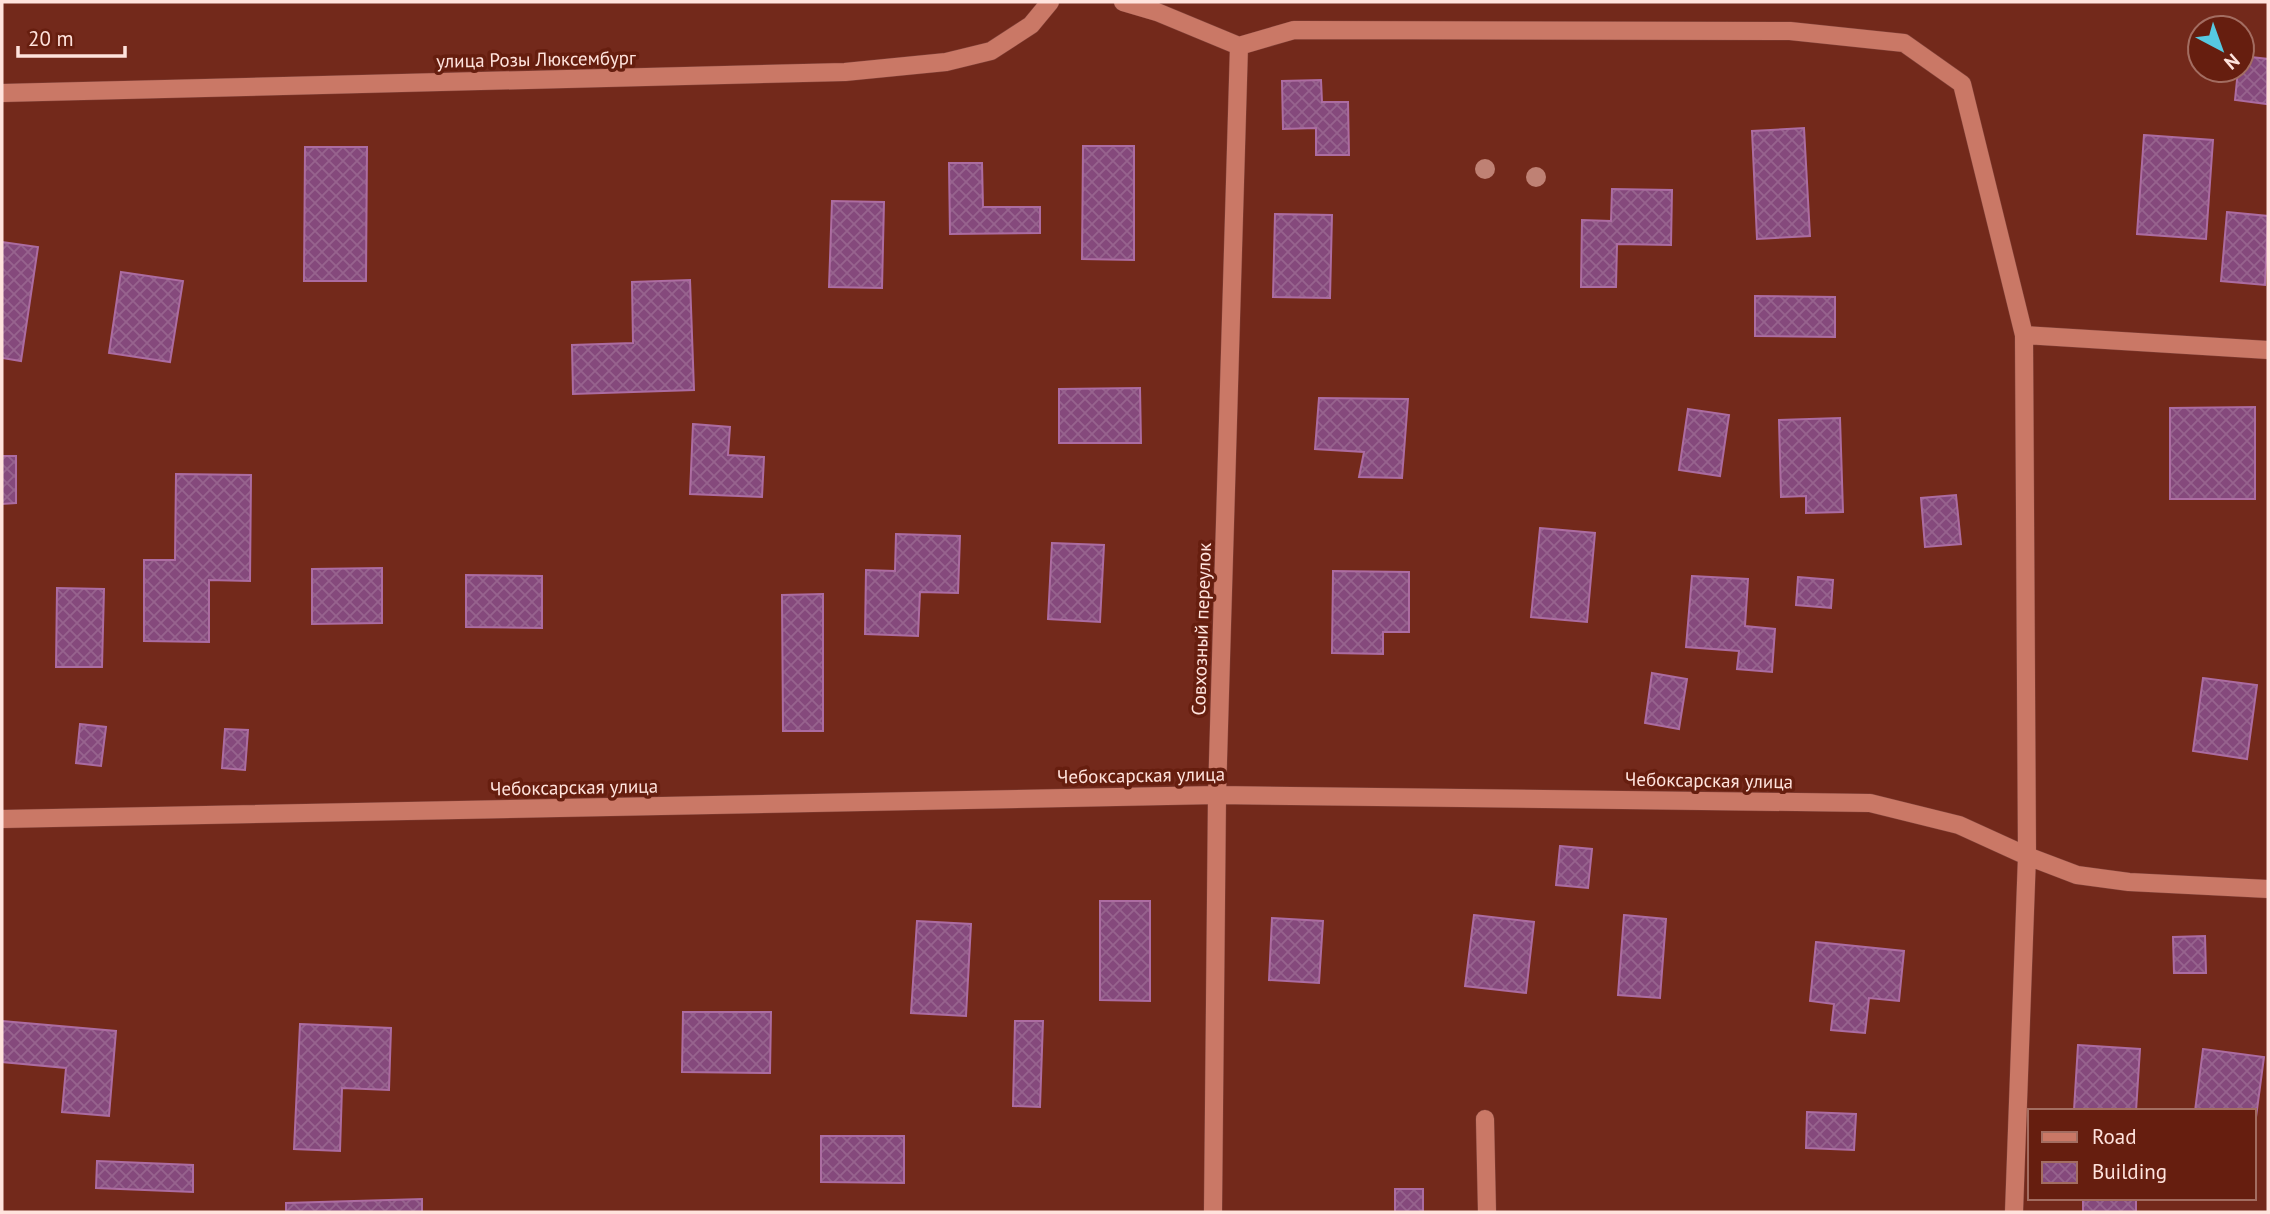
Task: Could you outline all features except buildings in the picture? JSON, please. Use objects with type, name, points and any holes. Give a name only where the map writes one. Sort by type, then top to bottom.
[{"type":"street","name":"улица Розы Люксембург","points":[[2,93],[845,72],[946,62],[991,51],[1031,25],[1050,2]]},
{"type":"street","points":[[1123,2],[1157,12],[1239,46],[1294,30],[1790,31],[1904,43],[1962,84],[2024,335],[2027,856],[2014,1212]]},
{"type":"street","name":"Совхозный переулок","points":[[1213,1212],[1217,795],[1239,46]]},
{"type":"street","points":[[2024,335],[2268,350]]},
{"type":"street","name":"Чебоксарская улица","points":[[2,819],[1217,795],[1870,803],[1959,825],[2077,875],[2129,882],[2268,889]]},
{"type":"street","points":[[1485,1119],[1487,1212]]}]
